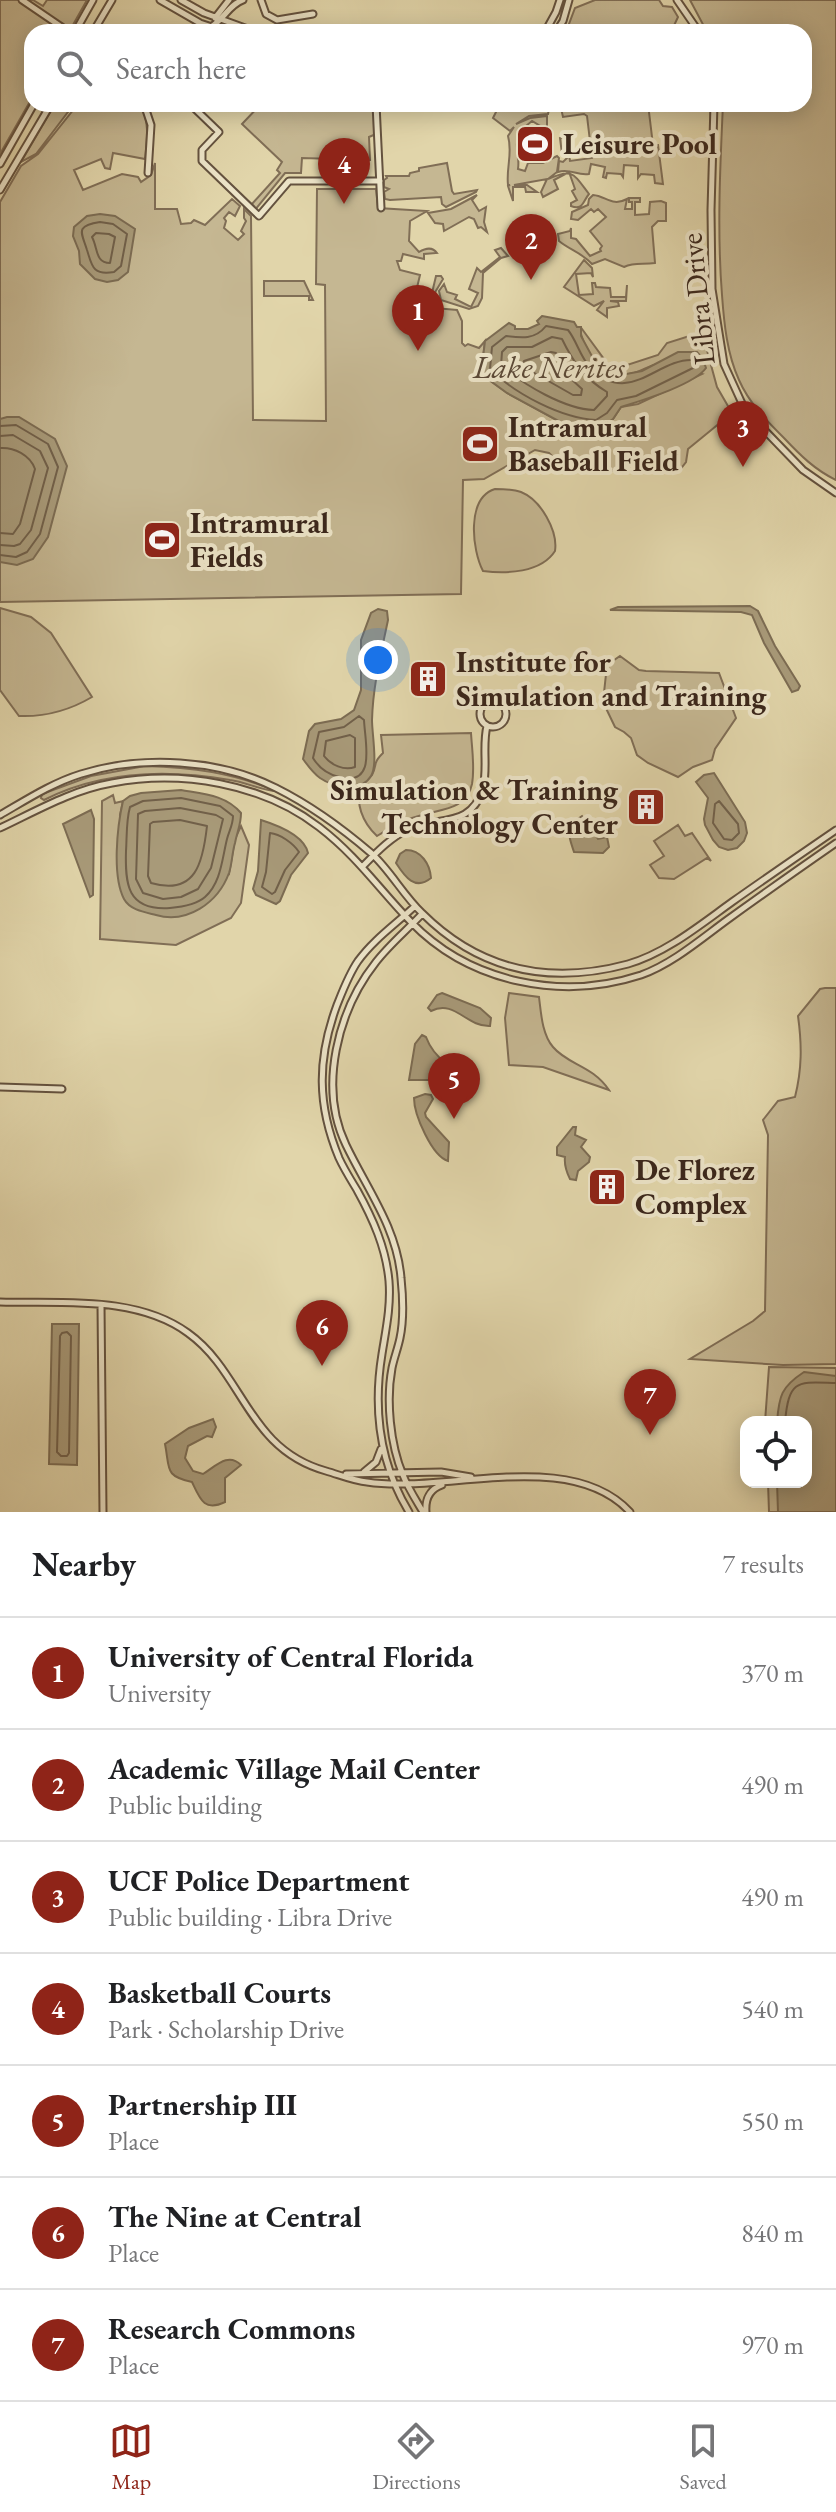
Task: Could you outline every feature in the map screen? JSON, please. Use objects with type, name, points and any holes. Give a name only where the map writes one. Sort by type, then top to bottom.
[{"type":"street","points":[[22,0],[60,24]]},
{"type":"street","points":[[77,24],[93,0]]},
{"type":"street","points":[[98,24],[112,0]]},
{"type":"street","points":[[160,0],[201,24]]},
{"type":"street","points":[[181,0],[234,24]]},
{"type":"street","points":[[212,24],[229,0]]},
{"type":"street","points":[[217,24],[234,4],[243,0]]},
{"type":"street","points":[[261,0],[266,14],[277,20],[313,14]]},
{"type":"street","points":[[549,24],[560,0]]},
{"type":"street","points":[[561,24],[569,0]]},
{"type":"street","points":[[677,0],[694,24]]},
{"type":"street","points":[[0,164],[29,112]]},
{"type":"street","points":[[0,190],[46,112]]},
{"type":"street","points":[[148,112],[151,125],[148,173]]},
{"type":"street","points":[[198,112],[219,132],[202,150],[202,161],[259,216],[289,181],[380,181]]},
{"type":"street","points":[[376,112],[381,208]]},
{"type":"street","name":"Libra Drive","points":[[714,112],[712,289],[724,364],[745,410],[803,470],[836,493]]},
{"type":"street","points":[[498,701],[506,710],[505,719],[495,727],[487,726],[480,718],[480,709],[486,702],[498,701]]},
{"type":"street","points":[[363,866],[406,831],[420,825],[452,821],[472,809],[483,786],[487,726]]},
{"type":"street","points":[[0,815],[54,785],[102,769],[167,763],[201,766],[240,775],[275,787],[310,808],[374,856],[422,914],[451,939],[481,956],[519,970],[552,974],[590,972],[632,963],[664,948],[836,830]]},
{"type":"street","points":[[0,828],[64,797],[110,783],[196,778],[244,790],[288,807],[318,826],[363,866],[413,924],[469,964],[504,978],[555,987],[602,985],[644,974],[684,952],[836,843]]},
{"type":"street","points":[[409,1512],[389,1472],[381,1444],[378,1403],[390,1293],[384,1250],[375,1225],[339,1159],[323,1107],[322,1058],[329,1027],[357,962],[377,938],[415,906]]},
{"type":"street","points":[[422,914],[376,961],[358,990],[340,1032],[333,1060],[334,1102],[344,1141],[386,1220],[398,1257],[402,1293],[401,1335],[392,1370],[390,1403],[401,1472],[424,1512]]},
{"type":"street","points":[[544,986],[552,974]]},
{"type":"street","points":[[552,974],[555,987]]},
{"type":"street","points":[[0,1087],[62,1089]]},
{"type":"street","points":[[330,1128],[340,1125]]},
{"type":"street","points":[[375,1225],[386,1220]]},
{"type":"street","points":[[390,1293],[402,1293]]},
{"type":"street","points":[[0,1302],[101,1305],[163,1319],[188,1333],[206,1349],[256,1421],[287,1452],[315,1467],[367,1482],[449,1483]]},
{"type":"street","points":[[101,1305],[103,1512]]},
{"type":"street","points":[[363,1473],[378,1460],[381,1444]]},
{"type":"street","points":[[341,1475],[441,1472],[476,1478]]},
{"type":"street","points":[[424,1512],[430,1494],[437,1487],[449,1483],[476,1478],[544,1477],[569,1480],[605,1493],[630,1512]]},
{"type":"shaded area","points":[[0,0],[33,0],[43,6],[47,0],[87,0],[74,24],[24,24],[24,112],[0,154]]},
{"type":"shaded area","points":[[595,0],[659,0],[663,6],[672,7],[678,17],[675,24],[569,24],[575,8]]},
{"type":"shaded area","points":[[690,0],[836,0],[836,480],[802,456],[764,418],[739,380],[725,327],[720,271],[723,112],[812,112],[812,24],[703,24]]},
{"type":"shaded area","points":[[50,112],[68,112],[36,154],[21,162]]},
{"type":"shaded area","points":[[72,112],[143,112],[147,131],[145,159],[113,153],[110,169],[105,168],[101,159],[74,170],[83,190],[122,174],[138,177],[141,182],[151,175],[155,163],[155,209],[177,209],[181,224],[194,220],[205,225],[232,199],[240,206],[235,216],[229,212],[224,218],[224,228],[238,240],[244,234],[241,231],[246,221],[244,209],[251,216],[253,420],[326,421],[325,285],[316,284],[317,189],[376,189],[378,208],[427,211],[410,221],[409,241],[419,252],[430,249],[437,253],[424,254],[424,259],[403,254],[401,261],[397,261],[400,270],[420,275],[415,296],[427,298],[428,293],[432,293],[436,276],[441,276],[443,279],[434,294],[437,303],[434,308],[457,310],[462,321],[462,343],[465,346],[468,344],[479,348],[485,341],[481,374],[507,393],[564,424],[598,429],[613,419],[621,407],[638,404],[702,374],[662,364],[634,373],[606,370],[587,350],[580,331],[582,329],[607,363],[618,368],[658,355],[667,343],[702,332],[717,387],[732,413],[688,449],[686,462],[679,471],[576,470],[565,468],[549,453],[535,450],[484,479],[463,480],[461,594],[0,602],[0,202],[21,166],[38,154]]},
{"type":"shaded area","points":[[253,112],[374,112],[376,134],[369,137],[370,160],[302,158],[301,173],[285,173],[255,210],[251,205],[280,173],[277,170],[282,162],[242,124]]},
{"type":"shaded area","points":[[496,112],[548,112],[529,116],[516,124],[547,116],[547,130],[532,121],[517,139],[518,169],[525,171],[528,163],[543,163],[557,156],[557,172],[548,179],[566,173],[554,180],[558,189],[543,197],[541,192],[547,179],[514,185],[527,185],[537,192],[526,192],[525,187],[513,187],[513,201],[508,186],[508,136],[514,127],[510,131],[493,118]]},
{"type":"shaded area","points":[[562,112],[649,112],[653,145],[658,145],[663,184],[655,183],[654,175],[641,174],[638,178],[638,166],[624,165],[623,177],[621,174],[607,173],[606,178],[603,177],[605,167],[591,164],[589,174],[558,172],[559,161],[567,158],[566,154],[562,154],[560,138],[566,137],[570,161],[592,158],[587,116],[563,117]]},
{"type":"shaded area","points":[[447,163],[454,194],[476,192],[446,207],[441,197],[385,199],[384,192],[389,189],[384,187],[386,176],[409,176],[419,168]]},
{"type":"shaded area","points":[[570,174],[589,194],[578,207],[571,206],[577,200],[572,191],[575,189]]},
{"type":"shaded area","points":[[477,195],[472,200],[479,211],[486,207],[484,222],[487,232],[478,228],[474,219],[469,217],[444,231],[443,224],[435,223],[428,213],[451,209]]},
{"type":"shaded area","points":[[593,195],[613,202],[627,199],[625,209],[632,209],[629,198],[640,198],[640,202],[635,202],[635,215],[649,214],[650,202],[666,203],[666,221],[658,221],[652,227],[655,263],[624,267],[605,259],[592,264],[559,241],[558,234],[571,228],[571,238],[576,239],[590,256],[601,251],[602,246],[590,231],[606,217],[598,209],[594,212],[591,209],[578,220],[571,219],[572,212],[588,205]]},
{"type":"shaded area","points":[[501,248],[508,256],[483,273],[482,298],[478,306],[469,309],[441,300],[439,291],[444,284],[447,292],[457,295],[455,299],[471,307],[478,293],[469,289],[477,268],[481,272],[500,257],[495,250]]},
{"type":"shaded area","points":[[584,260],[592,268],[593,277],[591,273],[576,274],[579,295],[593,294],[592,283],[595,283],[596,287],[610,288],[611,297],[626,297],[627,285],[626,301],[610,301],[618,302],[619,306],[607,308],[607,317],[597,310],[604,301],[594,306],[564,287]]},
{"type":"shaded area","points":[[264,281],[304,281],[313,300],[309,300],[309,296],[264,296]]},
{"type":"shaded area","points":[[495,489],[521,492],[535,502],[547,517],[554,534],[555,551],[541,564],[512,572],[483,571],[476,551],[474,526],[479,503]]},
{"type":"shaded area","points":[[0,608],[31,617],[51,633],[92,697],[57,712],[19,716],[0,690]]},
{"type":"shaded area","points":[[620,656],[639,670],[719,673],[736,718],[715,749],[712,760],[678,777],[637,755],[631,738],[615,727],[603,702],[607,665]]},
{"type":"shaded area","points":[[471,733],[473,778],[465,799],[453,807],[404,821],[377,836],[364,819],[359,798],[364,783],[372,775],[383,753],[381,735]]},
{"type":"shaded area","points":[[145,766],[212,772],[276,791],[206,776],[159,774],[112,778],[66,790],[44,800],[41,798],[42,794],[91,776]]},
{"type":"shaded area","points":[[113,795],[115,803],[123,801],[120,815],[229,874],[235,839],[241,826],[249,845],[241,903],[231,918],[176,945],[100,939],[102,801]]},
{"type":"shaded area","points":[[678,825],[685,836],[692,833],[711,861],[707,858],[674,879],[659,878],[650,865],[664,856],[654,841]]},
{"type":"shaded area","points":[[836,988],[836,1364],[783,1365],[690,1359],[765,1311],[768,1135],[763,1120],[778,1101],[795,1097],[801,1057],[798,1016],[820,989]]},
{"type":"shaded area","points":[[509,993],[539,997],[549,1042],[559,1053],[595,1075],[609,1090],[543,1067],[509,1065],[505,1018]]},
{"type":"shaded area","points":[[769,1367],[836,1368],[836,1512],[769,1512],[768,1488],[812,1488],[812,1416],[765,1416]]},
{"type":"water","points":[[87,216],[115,216],[135,229],[128,272],[118,280],[107,282],[95,279],[80,264],[73,236],[74,227]]},
{"type":"water","name":"Lake Nerites","points":[[542,316],[574,322],[581,327],[581,336],[594,360],[616,376],[642,371],[678,352],[697,352],[706,368],[679,386],[621,407],[613,419],[598,429],[564,424],[507,393],[481,374],[485,341],[509,323],[515,329],[528,329],[539,324],[537,321]]},
{"type":"water","points":[[19,417],[55,439],[67,466],[48,537],[33,559],[17,565],[0,562],[0,419]]},
{"type":"water","points":[[750,606],[758,611],[800,686],[798,690],[792,692],[752,615],[741,612],[610,610],[618,607]]},
{"type":"water","points":[[378,609],[387,611],[388,620],[374,694],[373,771],[361,785],[339,786],[320,778],[303,759],[309,731],[315,724],[341,719],[354,710],[361,690],[361,640],[371,613]]},
{"type":"water","points":[[714,773],[745,822],[747,833],[737,848],[728,850],[719,847],[705,825],[708,798],[696,782],[704,775]]},
{"type":"water","points":[[181,790],[229,802],[241,813],[241,817],[224,884],[200,909],[190,914],[168,917],[138,910],[124,899],[118,878],[118,837],[123,801],[141,793]]},
{"type":"water","points":[[91,810],[94,819],[93,895],[90,897],[63,824]]},
{"type":"water","points":[[582,816],[598,839],[607,837],[609,847],[603,853],[574,852],[569,831]]},
{"type":"water","points":[[261,820],[296,836],[308,853],[291,875],[276,904],[256,895],[253,889],[258,871]]},
{"type":"water","points":[[406,850],[416,852],[424,859],[431,878],[415,883],[403,873],[396,863]]},
{"type":"water","points":[[442,993],[480,1008],[491,1018],[490,1026],[474,1022],[447,1008],[431,1011],[428,1008]]},
{"type":"water","points":[[422,1035],[447,1064],[437,1080],[409,1080],[415,1044]]},
{"type":"water","points":[[425,1094],[433,1099],[426,1117],[449,1142],[448,1161],[430,1143],[417,1114],[414,1098]]},
{"type":"water","points":[[576,1127],[575,1135],[586,1140],[581,1147],[590,1157],[589,1162],[578,1171],[576,1180],[570,1179],[565,1157],[557,1155],[557,1147]]},
{"type":"water","points":[[52,1324],[79,1324],[77,1465],[49,1464]]},
{"type":"water","points":[[804,1372],[836,1376],[836,1512],[778,1512],[777,1488],[812,1488],[812,1416],[778,1416],[783,1393],[790,1382]]},
{"type":"water","points":[[213,1419],[216,1427],[212,1437],[207,1436],[188,1446],[185,1458],[193,1471],[203,1474],[227,1460],[241,1465],[225,1478],[225,1502],[207,1505],[192,1482],[172,1474],[165,1444],[189,1428]]},
{"type":"place","name":"Leisure Pool","points":[[535,144]]},
{"type":"place","name":"Basketball Courts","points":[[344,204]]},
{"type":"place","name":"Academic Village Mail Center","points":[[531,280]]},
{"type":"place","name":"University of Central Florida","points":[[418,351]]},
{"type":"place","name":"Intramural Baseball Field","points":[[480,444]]},
{"type":"place","name":"UCF Police Department","points":[[743,467]]},
{"type":"place","name":"Intramural Fields","points":[[162,540]]},
{"type":"place","name":"Institute for Simulation and Training","points":[[428,679]]},
{"type":"place","name":"Simulation & Training Technology Center","points":[[646,807]]},
{"type":"place","name":"Partnership III","points":[[454,1119]]},
{"type":"place","name":"De Florez Complex","points":[[607,1187]]},
{"type":"place","name":"The Nine at Central","points":[[322,1366]]},
{"type":"place","name":"Research Commons","points":[[650,1435]]}]
